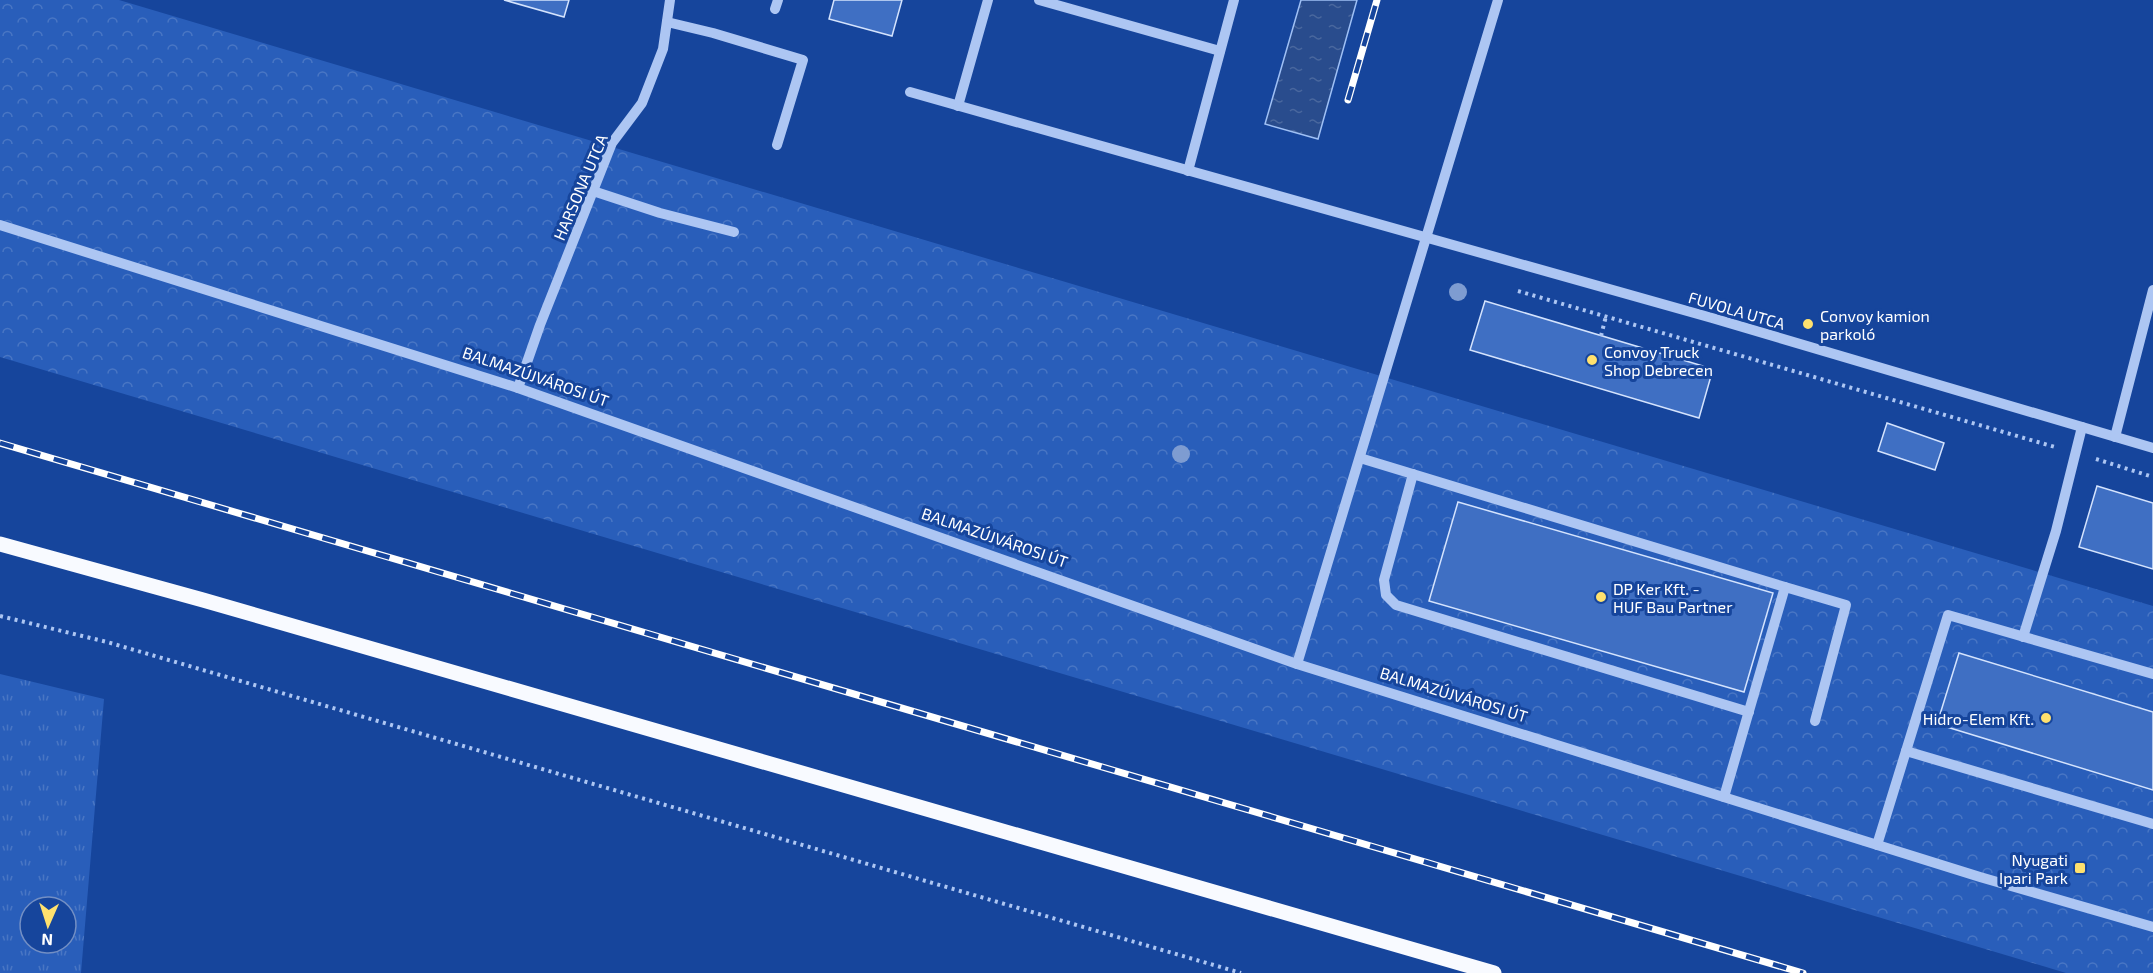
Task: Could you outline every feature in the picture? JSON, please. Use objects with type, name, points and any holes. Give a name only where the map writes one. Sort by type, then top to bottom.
[{"type":"main road","points":[[0,544],[1494,973]]},
{"type":"street","name":"HARSONA UTCA","points":[[518,388],[540,325],[612,143],[642,103],[663,49],[670,0]]},
{"type":"street","points":[[958,106],[988,0]]},
{"type":"street","points":[[1039,0],[1220,51]]},
{"type":"street","points":[[1188,171],[1234,0]]},
{"type":"street","points":[[1297,664],[1498,0]]},
{"type":"street","points":[[667,22],[803,60],[777,145]]},
{"type":"street","name":"FUVOLA UTCA","points":[[910,92],[1700,315],[2153,448]]},
{"type":"street","points":[[593,191],[660,213],[734,232]]},
{"type":"street","name":"BALMAZÚJVÁROSI ÚT","points":[[0,225],[518,388],[1297,664],[1980,877],[2153,927]]},
{"type":"street","points":[[2115,437],[2153,291]]},
{"type":"street","points":[[2023,637],[2056,531],[2082,427]]},
{"type":"street","points":[[1359,458],[1846,605],[1815,721]]},
{"type":"street","points":[[1413,474],[1384,580],[1386,595],[1396,605],[1749,712]]},
{"type":"street","points":[[1725,797],[1785,587]]},
{"type":"street","points":[[1877,845],[1948,615],[2153,674]]},
{"type":"street","points":[[1906,751],[2153,824]]},
{"type":"path","points":[[1516,290],[2153,477]]},
{"type":"path","points":[[1601,336],[1606,316]]},
{"type":"path","points":[[0,616],[129,648],[1241,973]]},
{"type":"green space","points":[[0,0],[119,0],[2153,606],[2153,973],[2066,973],[0,357]]},
{"type":"green space","points":[[0,674],[104,699],[81,973],[0,973]]},
{"type":"water","points":[[1301,0],[1357,0],[1318,139],[1265,124]]},
{"type":"building","points":[[504,0],[569,0],[564,17]]},
{"type":"building","points":[[834,0],[902,0],[892,36],[829,19]]},
{"type":"building","name":"Convoy Truck Shop Debrecen","points":[[1485,301],[1713,369],[1699,418],[1470,350]]},
{"type":"building","points":[[1887,423],[1944,443],[1935,470],[1878,451]]},
{"type":"building","points":[[2097,486],[2153,503],[2153,569],[2079,547]]},
{"type":"building","name":"DP Ker Kft. - HUF Bau Partner","points":[[1458,502],[1773,593],[1744,692],[1429,601]]},
{"type":"building","name":"Hidro-Elem Kft.","points":[[1959,653],[2153,712],[2153,790],[1937,724]]},
{"type":"railway","points":[[1348,100],[1377,0]]},
{"type":"railway","points":[[0,443],[1803,973]]},
{"type":"place","name":"Convoy kamion parkoló","points":[[1808,324]]},
{"type":"place","name":"Convoy Truck Shop Debrecen","points":[[1592,360]]},
{"type":"place","name":"DP Ker Kft. - HUF Bau Partner","points":[[1601,597]]},
{"type":"place","name":"Hidro-Elem Kft.","points":[[2046,718]]},
{"type":"place","name":"Nyugati Ipari Park","points":[[2080,868]]}]
